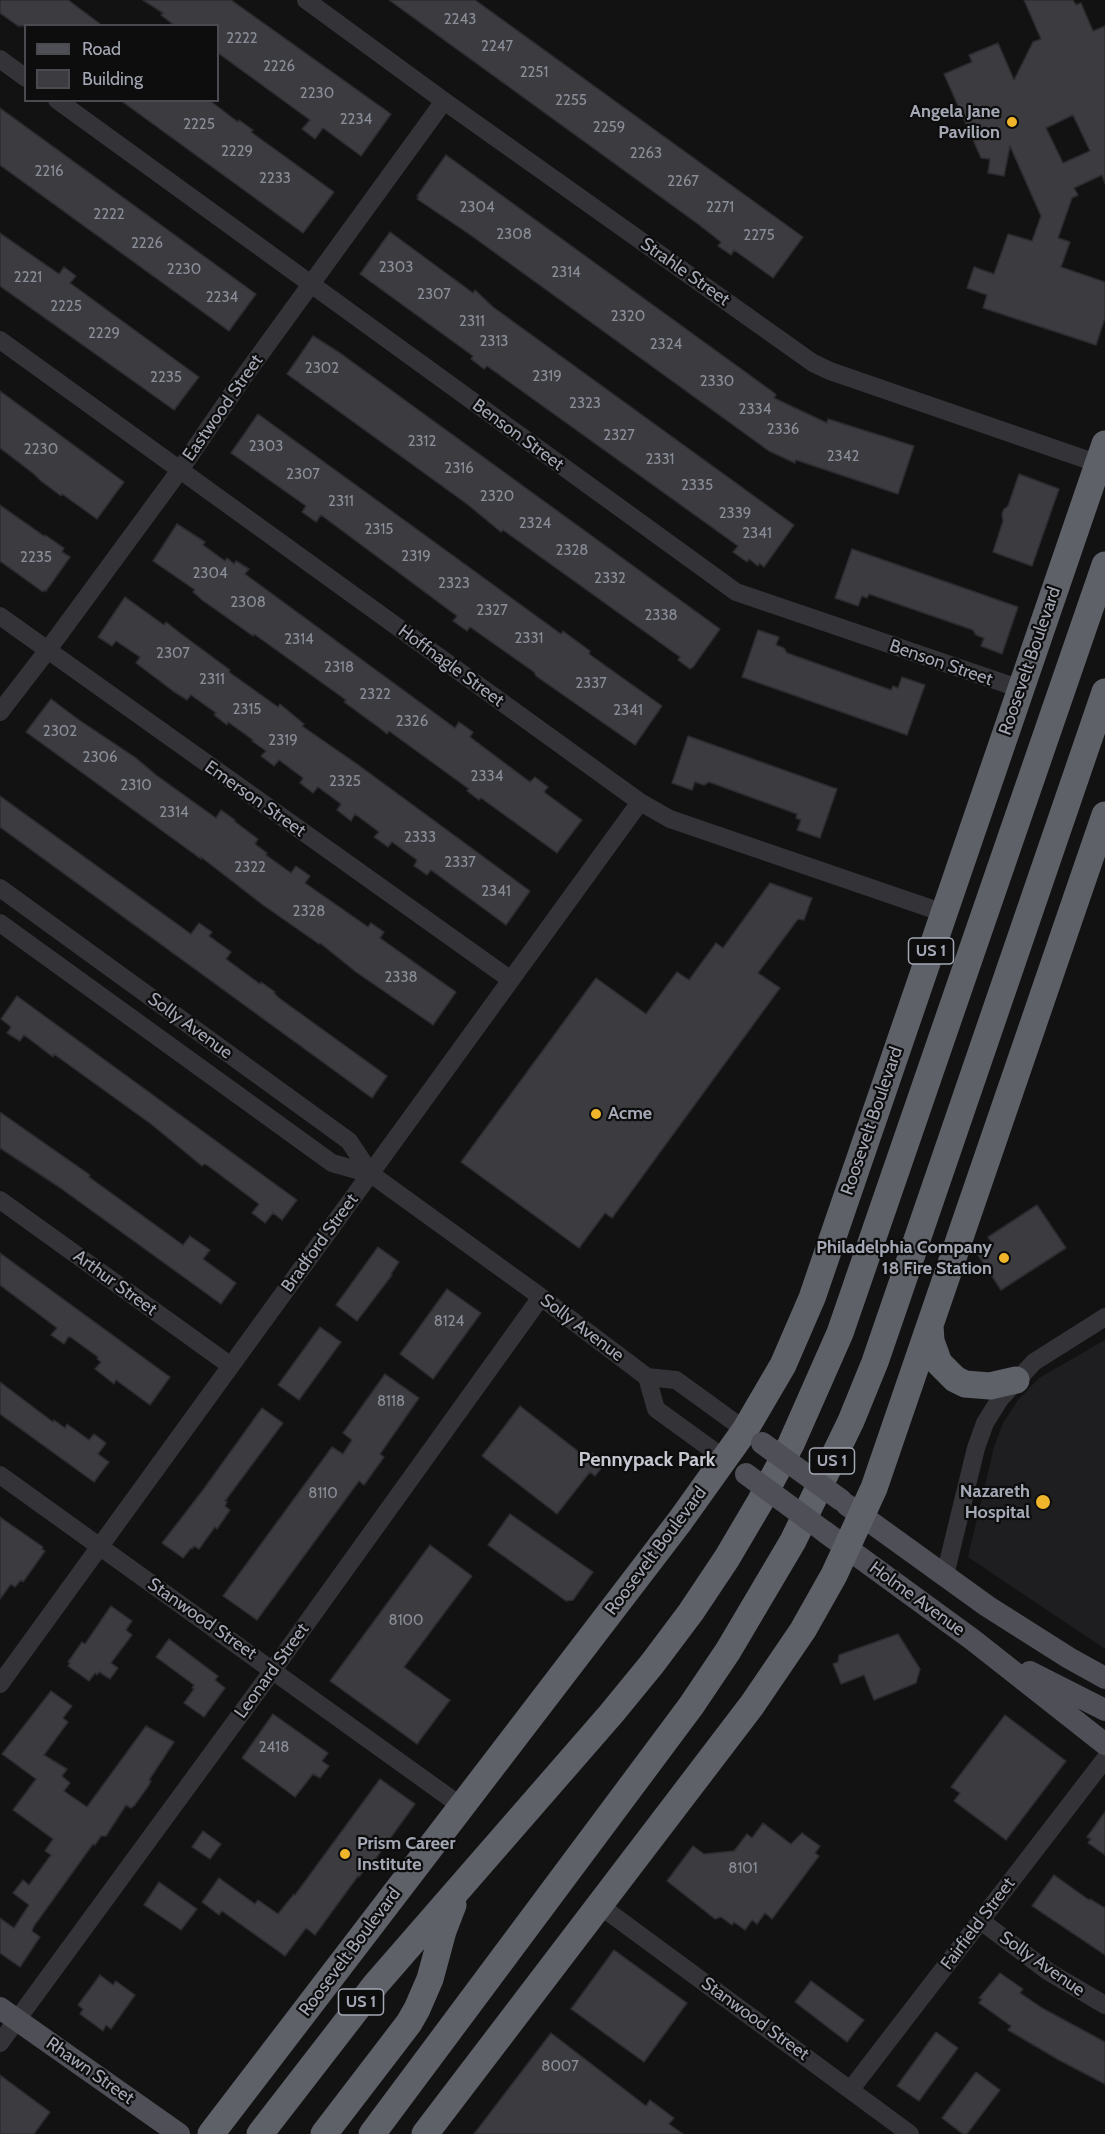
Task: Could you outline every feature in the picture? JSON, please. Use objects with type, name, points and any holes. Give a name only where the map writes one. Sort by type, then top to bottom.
[{"type":"highway","name":"Roosevelt Boulevard","points":[[211,2134],[680,1521],[735,1467],[753,1436],[808,1306],[1103,458]]},
{"type":"highway","name":"US 1","points":[[260,2134],[376,1984],[611,1714],[684,1620],[727,1558],[760,1502],[791,1444],[840,1333],[1105,565]]},
{"type":"highway","name":"US 1","points":[[372,2134],[691,1706],[728,1651],[793,1541],[851,1421],[874,1362],[1105,692]]},
{"type":"highway","name":"US 1","points":[[425,2134],[758,1696],[803,1630],[848,1548],[852,1508],[930,1325],[1105,815]]},
{"type":"highway","points":[[930,1325],[931,1341],[939,1364],[955,1379],[965,1384],[990,1386],[1016,1380]]},
{"type":"highway","points":[[324,2134],[409,2023],[417,2009],[430,1979],[449,1914],[470,1876]]},
{"type":"main road","name":"Holme Avenue","points":[[753,1436],[1030,1634],[1105,1678]]},
{"type":"main road","name":"Holme Avenue","points":[[735,1467],[988,1651],[1105,1744]]},
{"type":"main road","points":[[988,1651],[1105,1710]]},
{"type":"main road","name":"Rhawn Street","points":[[8,2014],[179,2134]]},
{"type":"street","name":"Strahle Street","points":[[306,0],[813,363],[831,371],[1103,458]]},
{"type":"street","points":[[0,59],[24,77]]},
{"type":"street","name":"Eastwood Street","points":[[0,712],[180,470],[245,375],[444,101]]},
{"type":"street","name":"Benson Street","points":[[60,102],[736,592],[1021,689]]},
{"type":"street","name":"Hoffnagle Street","points":[[0,339],[640,802],[670,819],[944,913]]},
{"type":"street","name":"Emerson Street","points":[[0,616],[511,981]]},
{"type":"street","name":"Bradford Street","points":[[0,1684],[640,802]]},
{"type":"street","name":"Solly Avenue","points":[[0,888],[349,1141],[370,1174]]},
{"type":"street","name":"Solly Avenue","points":[[0,923],[332,1163],[370,1174],[541,1297],[647,1377]]},
{"type":"street","name":"Arthur Street","points":[[0,1200],[231,1366]]},
{"type":"street","name":"Leonard Street","points":[[0,2043],[8,2014],[273,1670],[541,1297]]},
{"type":"street","points":[[945,1575],[976,1448],[990,1415],[1000,1399],[1034,1362],[1105,1317]]},
{"type":"street","points":[[735,1467],[656,1409],[647,1377],[676,1380],[753,1436]]},
{"type":"street","name":"Stanwood Street","points":[[0,1475],[462,1806]]},
{"type":"street","name":"Fairfield Street","points":[[851,2090],[1105,1759]]},
{"type":"street","name":"Stanwood Street","points":[[599,1905],[910,2134]]},
{"type":"street","name":"Solly Avenue","points":[[981,1921],[1049,1972],[1105,2005]]},
{"type":"shaded area","name":"Nazareth Hospital","points":[[1105,1340],[1105,1649],[968,1557],[994,1447],[1003,1423],[1018,1400],[1039,1378]]},
{"type":"building","points":[[0,0],[68,0],[100,24],[24,24],[24,26],[18,26],[0,13]]},
{"type":"building","points":[[143,0],[231,0],[391,114],[361,156],[323,128],[315,139],[302,129],[310,120],[219,54],[219,24],[172,24],[161,15],[163,13]]},
{"type":"building","points":[[389,0],[475,0],[803,237],[773,278],[734,250],[731,255],[718,246],[721,242],[698,224]]},
{"type":"building","name":"Angela Jane Pavilion","points":[[1024,0],[1073,0],[1076,5],[1081,3],[1093,31],[1105,26],[1105,183],[1102,175],[1074,188],[1078,195],[1072,198],[1058,238],[1070,242],[1061,267],[1105,282],[1105,318],[1096,345],[983,308],[987,295],[967,288],[974,267],[994,274],[1008,234],[1032,241],[1041,216],[1010,146],[1004,176],[988,173],[990,159],[981,158],[944,74],[972,62],[969,55],[998,43],[1014,80],[1033,42],[1041,39]],"holes":[[[1073,115],[1090,151],[1063,163],[1046,128]]]},
{"type":"building","points":[[123,102],[212,102],[253,130],[251,132],[334,192],[303,233]]},
{"type":"building","points":[[0,108],[256,294],[229,331],[0,165]]},
{"type":"building","points":[[446,155],[773,392],[776,395],[774,398],[827,423],[828,419],[914,446],[898,494],[796,460],[795,463],[769,451],[469,234],[417,199]]},
{"type":"building","points":[[390,232],[473,293],[475,290],[493,307],[794,525],[764,567],[759,563],[758,566],[749,559],[747,562],[733,552],[738,546],[487,366],[484,369],[471,359],[473,356],[360,274]]},
{"type":"building","points":[[0,233],[59,274],[64,267],[76,276],[70,283],[199,377],[174,410],[0,286]]},
{"type":"building","points":[[313,336],[340,353],[720,629],[693,667],[690,669],[678,660],[680,657],[503,530],[501,532],[467,504],[287,374]]},
{"type":"building","points":[[0,391],[124,482],[97,519],[62,494],[61,496],[0,448]]},
{"type":"building","points":[[258,414],[561,634],[563,631],[590,651],[589,654],[662,706],[635,745],[470,627],[467,631],[453,621],[457,616],[321,515],[316,522],[302,512],[306,506],[231,453]]},
{"type":"building","points":[[1019,474],[1059,489],[1032,566],[993,552],[1003,521],[1002,514],[1008,506]]},
{"type":"building","points":[[0,505],[64,548],[62,552],[70,557],[46,591],[43,592],[0,561]]},
{"type":"building","points":[[177,524],[205,542],[203,545],[225,561],[227,558],[234,564],[236,561],[249,569],[245,574],[455,728],[459,722],[473,732],[470,737],[530,782],[535,777],[548,787],[544,792],[582,820],[557,853],[481,798],[479,800],[467,791],[469,789],[389,731],[387,734],[344,702],[346,700],[202,600],[193,592],[195,590],[153,561]]},
{"type":"building","points":[[852,549],[1018,607],[1002,654],[981,646],[984,638],[976,635],[973,630],[869,594],[867,598],[862,596],[858,606],[835,598]]},
{"type":"building","points":[[125,597],[164,625],[166,622],[278,707],[280,704],[304,724],[302,726],[530,891],[506,925],[431,870],[427,875],[414,866],[417,860],[392,842],[388,847],[374,837],[379,832],[355,814],[351,821],[337,810],[341,804],[318,787],[313,793],[300,783],[303,778],[279,760],[274,766],[261,756],[266,751],[253,740],[228,722],[227,725],[214,715],[216,713],[191,695],[187,700],[136,663],[140,657],[116,641],[112,646],[98,637]]},
{"type":"building","points":[[758,630],[779,637],[776,645],[784,648],[787,653],[891,690],[893,686],[898,688],[902,677],[925,685],[907,735],[742,677]]},
{"type":"building","points":[[51,699],[136,758],[216,818],[221,810],[235,820],[258,839],[255,844],[267,853],[266,855],[291,873],[296,866],[310,876],[305,883],[368,927],[371,923],[384,932],[380,938],[456,992],[433,1025],[356,972],[320,943],[263,905],[201,857],[201,859],[26,732]]},
{"type":"building","points":[[688,736],[837,789],[820,838],[797,830],[801,820],[796,818],[797,814],[709,782],[704,785],[695,782],[692,790],[672,783]]},
{"type":"building","points":[[0,796],[191,934],[199,923],[212,932],[209,936],[231,952],[226,959],[275,992],[279,998],[387,1076],[372,1098],[0,827]]},
{"type":"building","points":[[770,883],[812,898],[804,920],[798,919],[758,973],[780,988],[612,1218],[605,1213],[579,1248],[461,1162],[596,978],[646,1014],[677,972],[689,980],[716,943],[723,948]]},
{"type":"building","points":[[17,996],[297,1200],[282,1220],[273,1213],[265,1223],[252,1213],[259,1204],[207,1165],[202,1166],[151,1124],[54,1054],[53,1057],[24,1035],[20,1041],[7,1033],[11,1027],[1,1019]]},
{"type":"building","points":[[0,1112],[90,1175],[89,1177],[183,1245],[190,1236],[210,1250],[203,1259],[236,1283],[221,1304],[59,1187],[0,1148]]},
{"type":"building","points":[[1037,1205],[1066,1248],[1001,1290],[978,1255],[993,1245],[988,1237]]},
{"type":"building","points":[[378,1247],[399,1262],[392,1275],[357,1321],[336,1305]]},
{"type":"building","points":[[0,1253],[170,1377],[150,1405],[116,1380],[114,1384],[95,1369],[101,1362],[97,1359],[98,1357],[69,1336],[64,1344],[51,1335],[57,1328],[0,1285]]},
{"type":"building","points":[[447,1289],[481,1313],[433,1379],[400,1354]]},
{"type":"building","points":[[320,1327],[341,1342],[299,1400],[278,1385]]},
{"type":"building","points":[[385,1374],[419,1398],[380,1454],[384,1457],[364,1485],[359,1481],[257,1620],[223,1596],[332,1447],[343,1454],[352,1440],[343,1433]]},
{"type":"building","points":[[0,1382],[53,1422],[54,1420],[65,1428],[67,1424],[89,1440],[94,1434],[106,1443],[98,1454],[109,1462],[94,1482],[0,1414]]},
{"type":"building","points":[[520,1406],[588,1459],[592,1453],[605,1463],[595,1476],[590,1472],[557,1514],[482,1456]]},
{"type":"building","points":[[262,1408],[283,1423],[225,1501],[227,1502],[225,1506],[230,1510],[217,1529],[215,1527],[199,1549],[194,1546],[183,1558],[162,1543]]},
{"type":"building","points":[[510,1514],[593,1572],[573,1600],[566,1601],[488,1545]]},
{"type":"building","points":[[0,1517],[43,1547],[45,1551],[23,1582],[21,1580],[15,1587],[11,1584],[0,1599]]},
{"type":"building","points":[[430,1545],[472,1576],[404,1667],[450,1700],[417,1744],[330,1681]]},
{"type":"building","points":[[111,1606],[132,1621],[126,1630],[132,1635],[111,1663],[118,1668],[110,1679],[99,1672],[97,1675],[95,1673],[89,1681],[68,1666],[70,1663],[68,1662],[82,1642],[85,1644]]},
{"type":"building","points":[[898,1634],[920,1669],[916,1683],[874,1700],[864,1675],[841,1684],[833,1664],[838,1662],[839,1655]]},
{"type":"building","points":[[169,1639],[218,1676],[215,1680],[225,1688],[204,1717],[184,1703],[194,1689],[192,1688],[194,1685],[156,1657]]},
{"type":"building","points":[[51,1691],[72,1706],[63,1718],[68,1722],[44,1755],[67,1769],[62,1776],[70,1783],[64,1791],[87,1807],[146,1726],[174,1742],[134,1806],[131,1808],[126,1805],[106,1836],[101,1836],[95,1845],[93,1844],[34,1926],[32,1931],[40,1937],[20,1967],[0,1953],[0,1918],[14,1928],[29,1905],[13,1893],[23,1880],[29,1885],[51,1855],[45,1851],[53,1839],[13,1810],[36,1779],[2,1754]]},
{"type":"building","points":[[273,1714],[328,1753],[322,1761],[329,1766],[320,1778],[313,1774],[295,1797],[242,1758]]},
{"type":"building","points":[[1005,1715],[1066,1761],[1006,1840],[954,1801],[960,1793],[951,1787]]},
{"type":"building","points":[[380,1779],[415,1804],[371,1865],[369,1863],[358,1876],[315,1935],[306,1928],[285,1956],[222,1911],[219,1915],[202,1902],[219,1878],[255,1904],[258,1900],[278,1914],[295,1895]]},
{"type":"building","points":[[1105,1812],[1105,1855],[1088,1843],[1091,1839],[1087,1837]]},
{"type":"building","points":[[763,1823],[791,1844],[802,1833],[820,1846],[815,1853],[819,1856],[772,1919],[765,1913],[757,1924],[752,1920],[745,1930],[721,1917],[715,1919],[667,1881],[693,1846],[704,1854],[734,1851],[747,1834],[752,1838]]},
{"type":"building","points":[[203,1831],[221,1844],[210,1859],[192,1847]]},
{"type":"building","points":[[1054,1875],[1089,1900],[1105,1908],[1105,1955],[1032,1906]]},
{"type":"building","points":[[159,1882],[197,1909],[181,1930],[144,1905]]},
{"type":"building","points":[[614,1950],[687,2003],[644,2062],[571,2009]]},
{"type":"building","points":[[1000,1973],[1023,1989],[1020,1993],[1042,2008],[1105,2042],[1105,2084],[1008,2030],[1011,2026],[979,2003],[982,1999],[979,1998]]},
{"type":"building","points":[[100,1975],[113,1985],[116,1981],[135,1995],[111,2029],[106,2025],[103,2031],[80,2014],[83,2009],[78,2005]]},
{"type":"building","points":[[811,1981],[864,2020],[847,2042],[795,2002]]},
{"type":"building","points":[[936,2032],[958,2048],[919,2101],[897,2086]]},
{"type":"building","points":[[551,2033],[646,2106],[650,2100],[674,2118],[669,2124],[683,2134],[474,2134]]},
{"type":"building","points":[[976,2072],[1000,2090],[967,2134],[963,2134],[942,2118]]},
{"type":"building","points":[[0,2075],[50,2112],[34,2134],[0,2134]]},
{"type":"place","name":"Angela Jane Pavilion","points":[[1012,122]]},
{"type":"place","name":"Acme","points":[[596,1114]]},
{"type":"place","name":"Philadelphia Company 18 Fire Station","points":[[1004,1258]]},
{"type":"place","name":"Nazareth Hospital","points":[[1043,1502]]},
{"type":"place","name":"Prism Career Institute","points":[[345,1854]]},
{"type":"district","name":"Pennypack Park","points":[[647,1460]]}]
